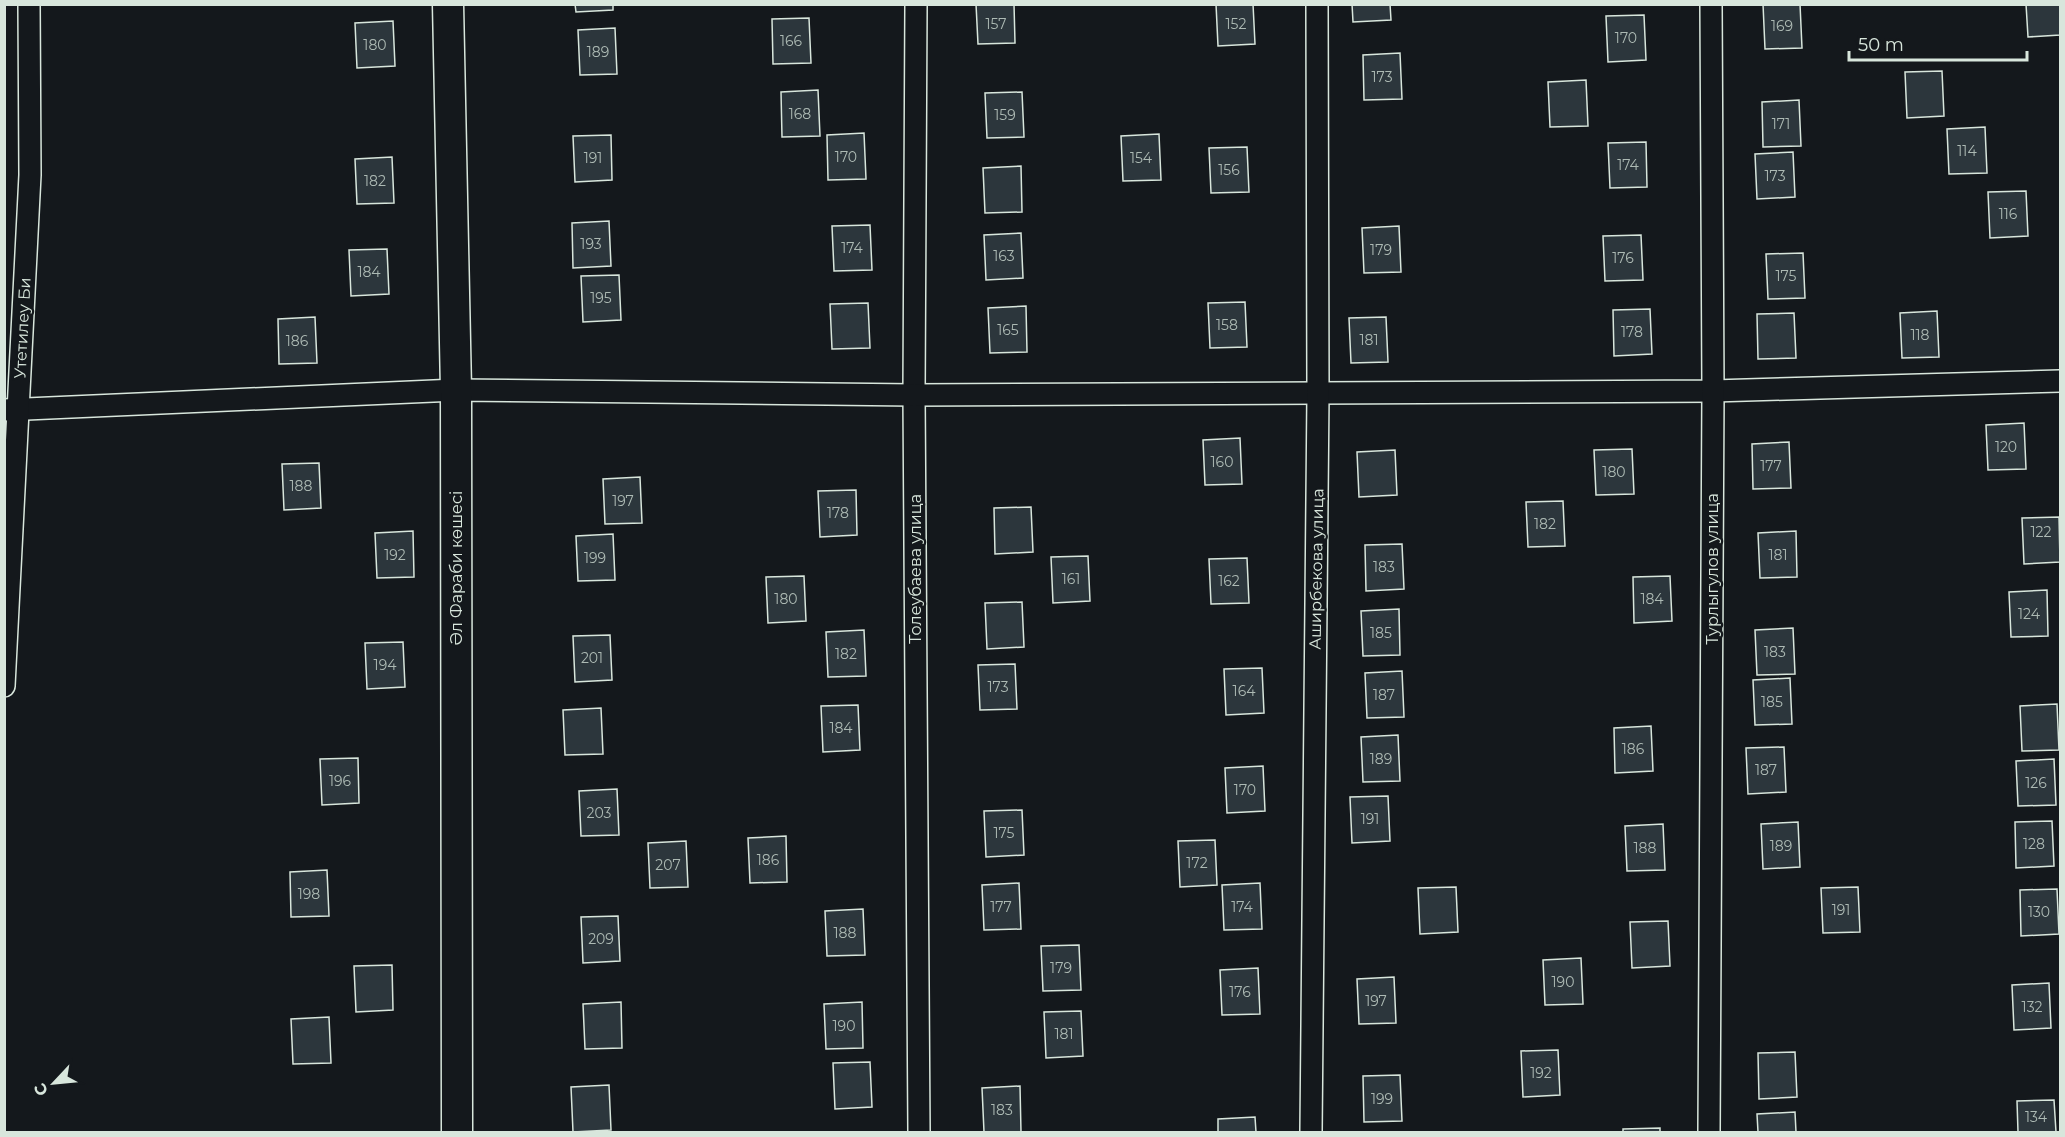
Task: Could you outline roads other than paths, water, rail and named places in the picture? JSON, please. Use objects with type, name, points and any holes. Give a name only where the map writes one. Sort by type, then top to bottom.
[{"type":"street","name":"Утетилеу Би","points":[[4,686],[11,410],[30,175],[29,4]]},
{"type":"street","name":"Әл Фараби көшесі","points":[[448,4],[456,390],[457,1132]]},
{"type":"street","name":"Толеубаева улица","points":[[916,4],[914,395],[919,1132]]},
{"type":"street","name":"Аширбекова улица","points":[[1311,1132],[1318,393],[1317,4]]},
{"type":"street","name":"Турлыгулов улица","points":[[1709,1132],[1713,391],[1711,4]]},
{"type":"street","points":[[11,410],[456,390],[914,395],[1713,391],[2061,381]]}]
